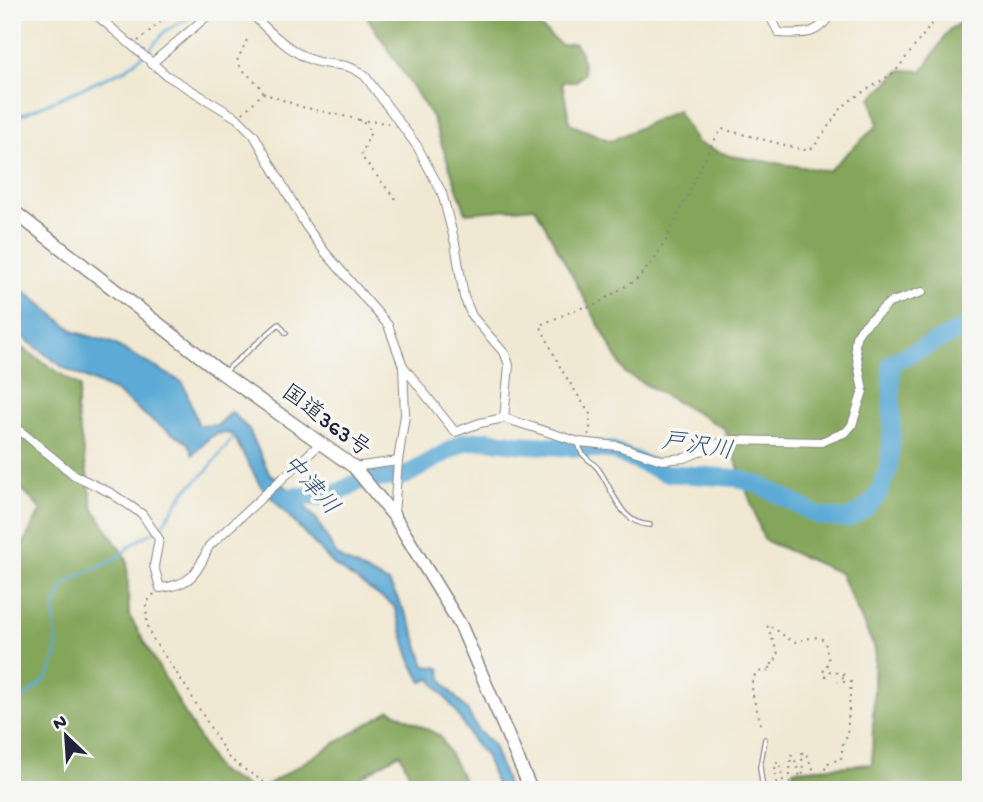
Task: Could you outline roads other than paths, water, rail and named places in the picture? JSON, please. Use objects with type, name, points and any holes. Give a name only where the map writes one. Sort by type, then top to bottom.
[{"type":"highway","name":"国道363号","points":[[12,210],[318,447],[354,467],[394,516],[461,626],[531,790]]},
{"type":"street","points":[[93,12],[151,64],[237,118],[254,135],[280,184],[324,252],[388,325],[403,366],[405,415],[394,516]]},
{"type":"street","points":[[151,64],[212,12]]},
{"type":"street","points":[[251,12],[262,25],[303,56],[317,62],[342,64],[365,76],[417,146],[442,193],[455,243],[464,297],[472,316],[505,354],[509,365],[504,418]]},
{"type":"street","points":[[764,12],[771,18],[779,33],[808,34],[825,25],[832,12]]},
{"type":"street","points":[[403,366],[455,432],[504,418],[579,442],[618,446],[650,457],[674,460],[732,440],[821,442],[840,436],[852,425],[863,391],[855,345],[861,329],[889,303],[922,292]]},
{"type":"street","points":[[12,424],[74,475],[111,493],[142,514],[159,540],[154,566],[160,588],[178,586],[188,581],[200,568],[209,546],[318,447]]},
{"type":"street","points":[[354,467],[398,461]]},
{"type":"lane","points":[[223,374],[279,324],[286,333]]},
{"type":"lane","points":[[579,442],[580,451],[599,471],[621,509],[633,521],[650,525]]},
{"type":"lane","points":[[763,790],[760,767],[765,739]]},
{"type":"water","points":[[12,281],[75,332],[112,343],[183,383],[199,426],[218,425],[232,412],[249,430],[269,473],[290,490],[317,520],[336,554],[389,583],[411,624],[425,666],[440,668],[446,686],[467,710],[479,732],[492,743],[509,790],[498,790],[486,757],[431,679],[422,682],[412,663],[394,606],[334,565],[260,485],[233,435],[215,435],[205,441],[193,455],[188,443],[154,422],[116,392],[64,368],[12,329]]},
{"type":"waterway","points":[[12,119],[126,69],[150,49],[165,31],[198,12]]},
{"type":"waterway","name":"戸沢川","points":[[287,498],[330,497],[360,481],[405,476],[464,442],[487,440],[611,450],[665,473],[736,478],[760,485],[819,516],[847,519],[864,510],[878,495],[889,468],[892,430],[891,363],[971,325]]},
{"type":"waterway","points":[[12,708],[46,679],[52,668],[57,652],[54,610],[63,588],[74,578],[113,561],[134,543],[161,527],[186,490],[206,472],[235,435]]},
{"type":"water label","name":"中津川","points":[[309,486]]}]
